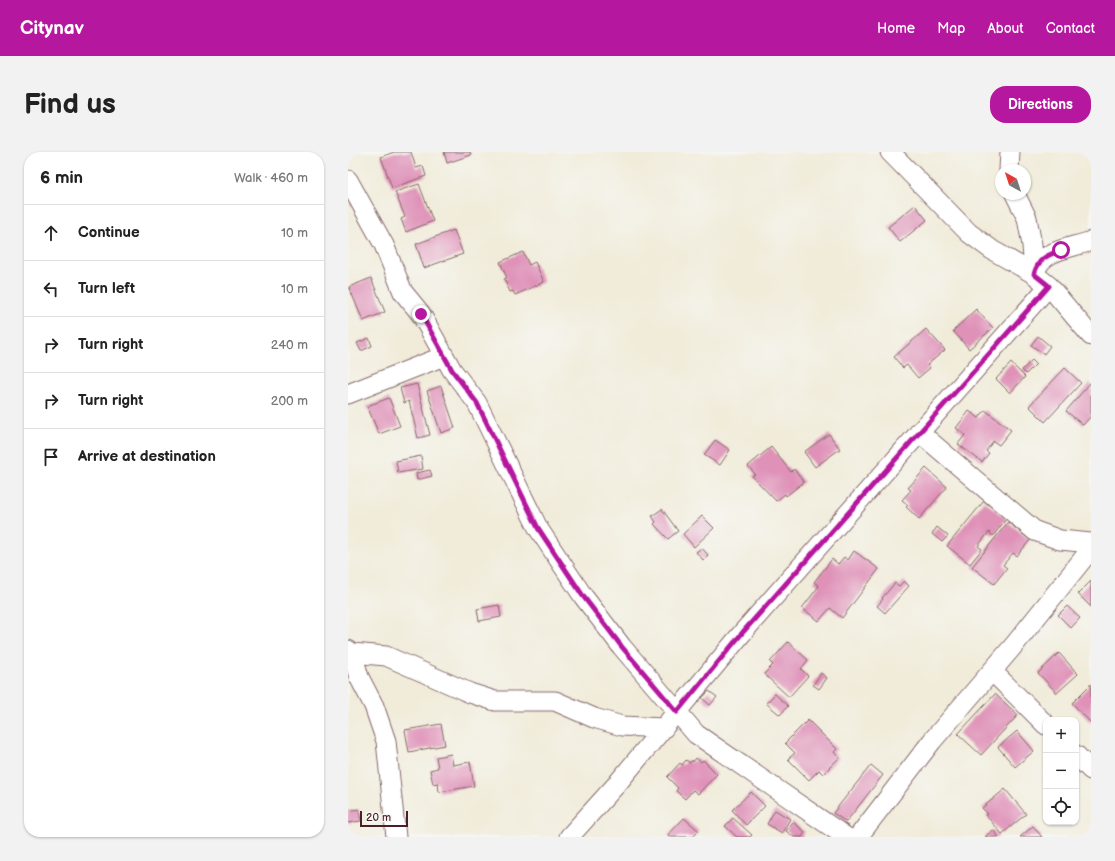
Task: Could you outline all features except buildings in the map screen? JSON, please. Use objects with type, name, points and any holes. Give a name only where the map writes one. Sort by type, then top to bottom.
[{"type":"street","points":[[890,152],[969,233],[992,250],[1034,274],[1049,286],[1091,336]]},
{"type":"street","points":[[1009,164],[1010,152]]},
{"type":"street","points":[[348,180],[384,245],[403,292],[421,314],[452,370],[477,403],[538,528],[587,602],[622,647],[696,734],[846,837]]},
{"type":"street","points":[[1018,200],[1027,218],[1032,245],[1034,274]]},
{"type":"street","points":[[1034,274],[1038,263],[1048,255],[1091,241]]},
{"type":"street","points":[[569,837],[616,785],[743,632],[1049,286]]},
{"type":"street","points":[[348,394],[444,356]]},
{"type":"street","points":[[919,432],[1035,530],[1060,540],[1091,543]]},
{"type":"street","points":[[858,837],[932,741],[992,671],[1091,549]]},
{"type":"street","points":[[396,837],[386,741],[374,706],[359,677],[350,652],[386,656],[470,693],[495,701],[555,701],[594,718],[622,726],[664,728]]},
{"type":"street","points":[[992,671],[1043,722]]},
{"type":"street","points":[[1079,758],[1091,770]]},
{"type":"route","points":[[421,314],[452,370],[477,403],[499,452],[538,528],[583,596],[622,647],[677,712],[743,632],[1049,286],[1034,274],[1038,263],[1048,255],[1061,250]]}]
